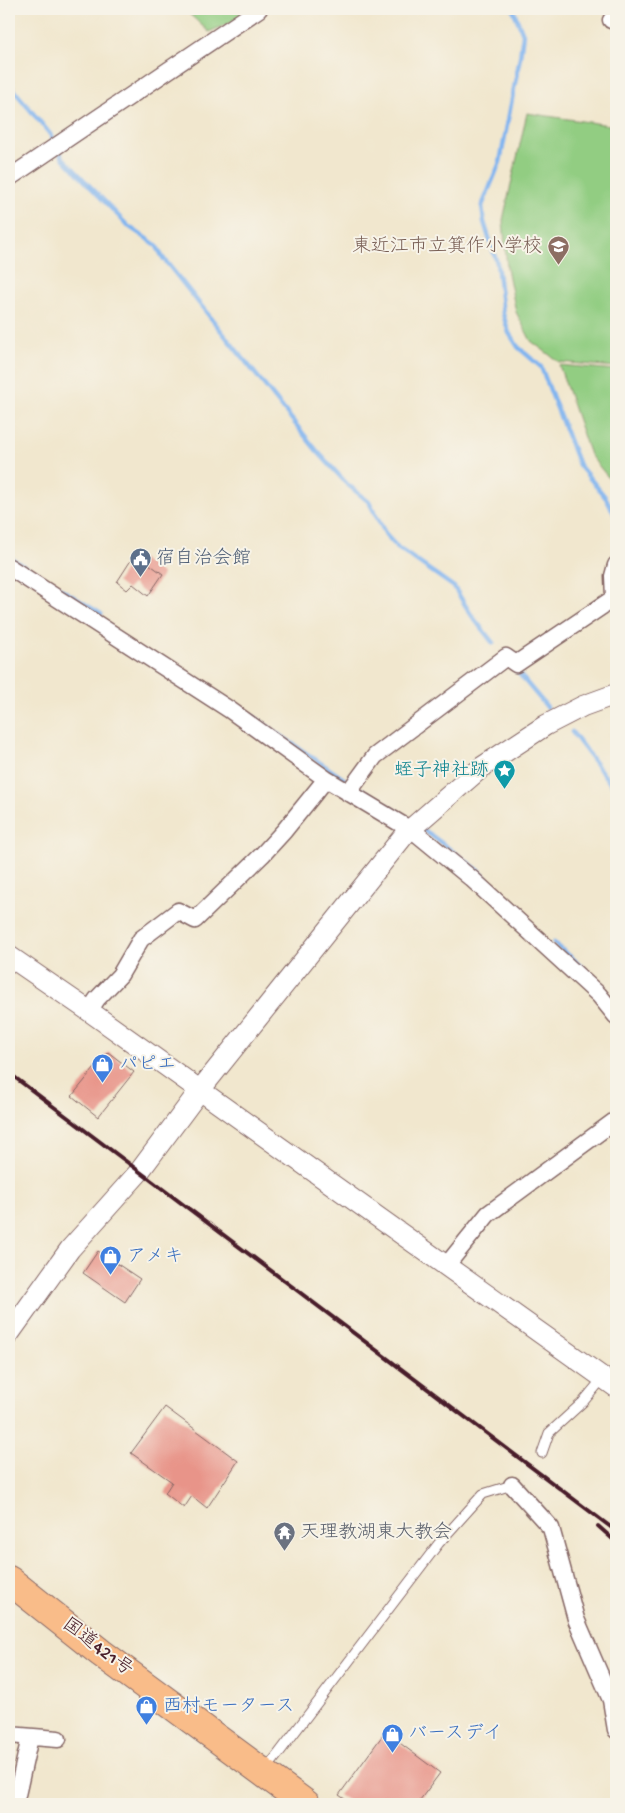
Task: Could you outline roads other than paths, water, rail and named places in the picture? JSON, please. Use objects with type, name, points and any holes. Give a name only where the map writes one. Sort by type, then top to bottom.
[{"type":"highway","name":"国道421号","points":[[9,1580],[101,1653],[306,1804]]},
{"type":"street","points":[[9,178],[254,10]]},
{"type":"street","points":[[348,793],[375,756],[506,657],[516,664],[614,598],[616,565]]},
{"type":"street","points":[[9,567],[230,710],[326,779],[416,833],[472,879],[599,995],[616,1016]]},
{"type":"street","points":[[9,1334],[70,1249],[139,1172],[200,1090],[410,829],[482,767],[546,725],[583,706],[616,694]]},
{"type":"street","points":[[89,1010],[96,999],[120,975],[141,939],[178,911],[195,920],[262,856],[326,779]]},
{"type":"street","points":[[9,956],[89,1010],[610,1383]]},
{"type":"street","points":[[446,1266],[488,1214],[616,1120]]},
{"type":"street","points":[[512,1485],[551,1528],[576,1619],[611,1700],[616,1730]]},
{"type":"street","points":[[9,1735],[58,1740]]},
{"type":"street","points":[[14,1804],[30,1737]]},
{"type":"lane","points":[[542,1453],[549,1433],[583,1402],[610,1383]]},
{"type":"lane","points":[[265,1772],[439,1543],[483,1494],[512,1485]]},
{"type":"waterway","points":[[513,9],[523,34],[520,57],[500,162],[482,206],[484,222],[497,263],[503,314],[509,333],[518,347],[541,367],[579,465],[606,498],[616,517]]},
{"type":"waterway","points":[[9,84],[50,134],[54,142]]},
{"type":"waterway","points":[[58,149],[63,158],[128,226],[156,245],[163,258],[317,451],[347,484],[369,502],[386,535],[397,547],[454,587],[472,616],[493,643]]},
{"type":"waterway","points":[[9,557],[101,614]]},
{"type":"waterway","points":[[515,669],[547,707]]},
{"type":"waterway","points":[[252,716],[344,779]]},
{"type":"waterway","points":[[572,732],[616,791]]},
{"type":"waterway","points":[[362,790],[402,815]]},
{"type":"waterway","points":[[424,830],[478,870],[486,879]]},
{"type":"waterway","points":[[554,943],[592,978]]},
{"type":"railway","points":[[9,1073],[616,1531]]},
{"type":"railway","points":[[598,1526],[616,1542]]},
{"type":"place","name":"東近江市立箕作小学校","points":[[558,266]]},
{"type":"place","name":"宿自治会館","points":[[140,578]]},
{"type":"place","name":"蛭子神社跡","points":[[505,790]]},
{"type":"place","name":"パピエ","points":[[103,1084]]},
{"type":"place","name":"アメキ","points":[[111,1276]]},
{"type":"place","name":"天理教湖東大教会","points":[[284,1552]]},
{"type":"place","name":"西村モータース","points":[[147,1726]]},
{"type":"place","name":"バースデイ","points":[[392,1753]]}]
